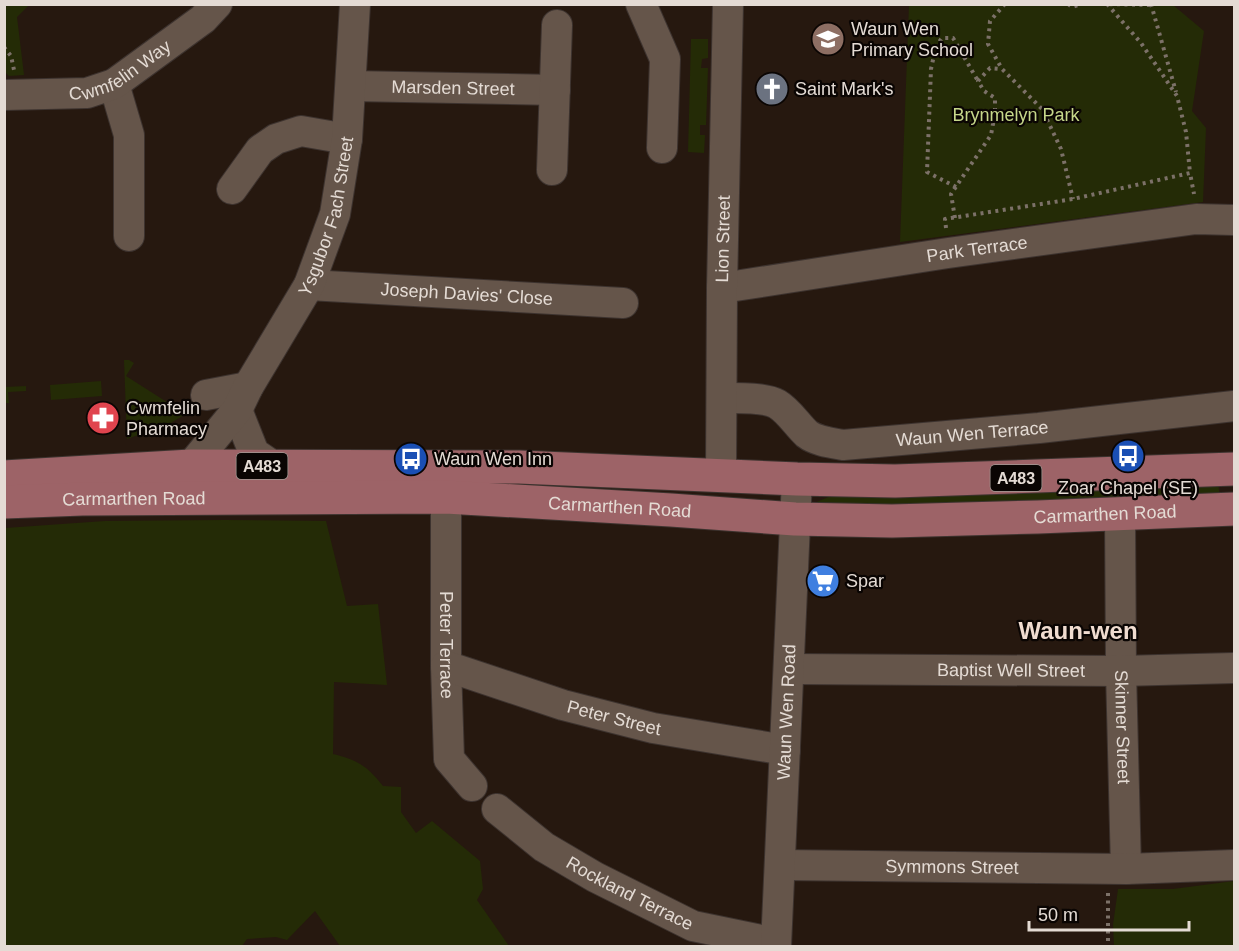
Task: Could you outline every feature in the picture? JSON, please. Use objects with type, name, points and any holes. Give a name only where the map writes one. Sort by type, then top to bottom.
[{"type":"main road","name":"Carmarthen Road","points":[[4,477],[191,466],[519,467],[895,481],[1234,469]]},
{"type":"main road","name":"Carmarthen Road","points":[[4,502],[81,499],[446,497],[795,519],[892,521],[1234,508]]},
{"type":"street","name":"Cwmfelin Way","points":[[4,95],[87,93],[114,84],[203,19],[217,4]]},
{"type":"street","name":"Ysgubor Fach Street","points":[[191,466],[243,398],[309,285],[335,214],[347,139],[355,4]]},
{"type":"street","points":[[641,4],[665,59],[662,148]]},
{"type":"street","name":"Lion Street","points":[[721,475],[728,4]]},
{"type":"street","points":[[552,170],[557,25]]},
{"type":"street","points":[[114,84],[129,135],[129,236]]},
{"type":"street","name":"Marsden Street","points":[[351,86],[555,90]]},
{"type":"street","points":[[232,189],[260,150],[276,139],[301,131],[347,139]]},
{"type":"street","name":"Park Terrace","points":[[722,288],[1196,219],[1234,220]]},
{"type":"street","name":"Joseph Davies' Close","points":[[309,285],[623,303]]},
{"type":"street","points":[[206,395],[243,398],[254,453],[273,466]]},
{"type":"street","name":"Waun Wen Terrace","points":[[722,398],[776,403],[809,435],[843,445],[1039,428],[1234,406]]},
{"type":"street","name":"Waun Wen Road","points":[[776,945],[797,479]]},
{"type":"street","name":"Peter Terrace","points":[[446,497],[446,666],[449,759],[472,786]]},
{"type":"street","name":"Skinner Street","points":[[1117,868],[1120,514]]},
{"type":"street","name":"Peter Street","points":[[446,666],[562,705],[653,728],[785,750]]},
{"type":"street","name":"Baptist Well Street","points":[[789,669],[1120,671],[1234,668]]},
{"type":"street","name":"Rockland Terrace","points":[[497,809],[544,847],[595,877],[693,926],[776,945]]},
{"type":"street","name":"Symmons Street","points":[[780,865],[1117,868],[1234,865]]},
{"type":"path","points":[[1005,4],[990,21],[988,44],[1002,69],[1042,109],[1061,149],[1073,199]]},
{"type":"path","points":[[1068,4],[1072,7],[1082,4]]},
{"type":"path","points":[[1102,4],[1151,5],[1186,132],[1196,203]]},
{"type":"path","points":[[1107,5],[1141,43],[1177,96]]},
{"type":"path","points":[[955,218],[951,194],[956,187],[991,135],[995,98],[984,91],[953,38],[942,38],[936,46],[931,69],[927,172],[956,187]]},
{"type":"path","points":[[978,81],[990,68],[1002,69]]},
{"type":"path","points":[[947,236],[945,219],[1073,199],[1190,173]]},
{"type":"path","points":[[1108,946],[1117,868]]},
{"type":"green space","points":[[4,5],[29,5],[17,17],[24,75],[9,76],[5,72]]},
{"type":"green space","name":"Brynmelyn Park","points":[[909,5],[1173,5],[1204,31],[1192,111],[1206,128],[1203,202],[900,242]]},
{"type":"green space","points":[[691,39],[708,39],[708,58],[702,59],[701,68],[708,68],[706,125],[700,125],[700,135],[705,135],[704,153],[688,152]]},
{"type":"green space","points":[[124,360],[134,363],[126,376],[184,413],[193,400],[201,405],[169,424],[127,439]]},
{"type":"green space","points":[[101,381],[102,396],[51,400],[50,385]]},
{"type":"green space","points":[[26,386],[26,391],[8,392],[9,403],[5,403],[5,387]]},
{"type":"green space","points":[[1218,481],[1220,499],[902,511],[814,503],[836,494]]},
{"type":"green space","points":[[105,521],[326,521],[347,606],[378,604],[387,685],[334,682],[333,754],[361,765],[372,773],[383,786],[401,787],[401,812],[416,833],[432,821],[480,861],[483,889],[477,900],[509,946],[340,946],[315,911],[287,940],[276,937],[247,939],[242,946],[5,946],[5,528]]},
{"type":"green space","points":[[1234,881],[1234,946],[1114,946],[1113,925],[1118,889],[1173,889]]},
{"type":"place","name":"Waun Wen Primary School","points":[[828,39]]},
{"type":"place","name":"Saint Mark's","points":[[772,89]]},
{"type":"place","name":"Cwmfelin Pharmacy","points":[[103,418]]},
{"type":"place","name":"Zoar Chapel (SE)","points":[[1128,456]]},
{"type":"place","name":"Waun Wen Inn","points":[[411,459]]},
{"type":"place","name":"Spar","points":[[823,581]]},
{"type":"district","name":"Waun-wen","points":[[1078,631]]}]
